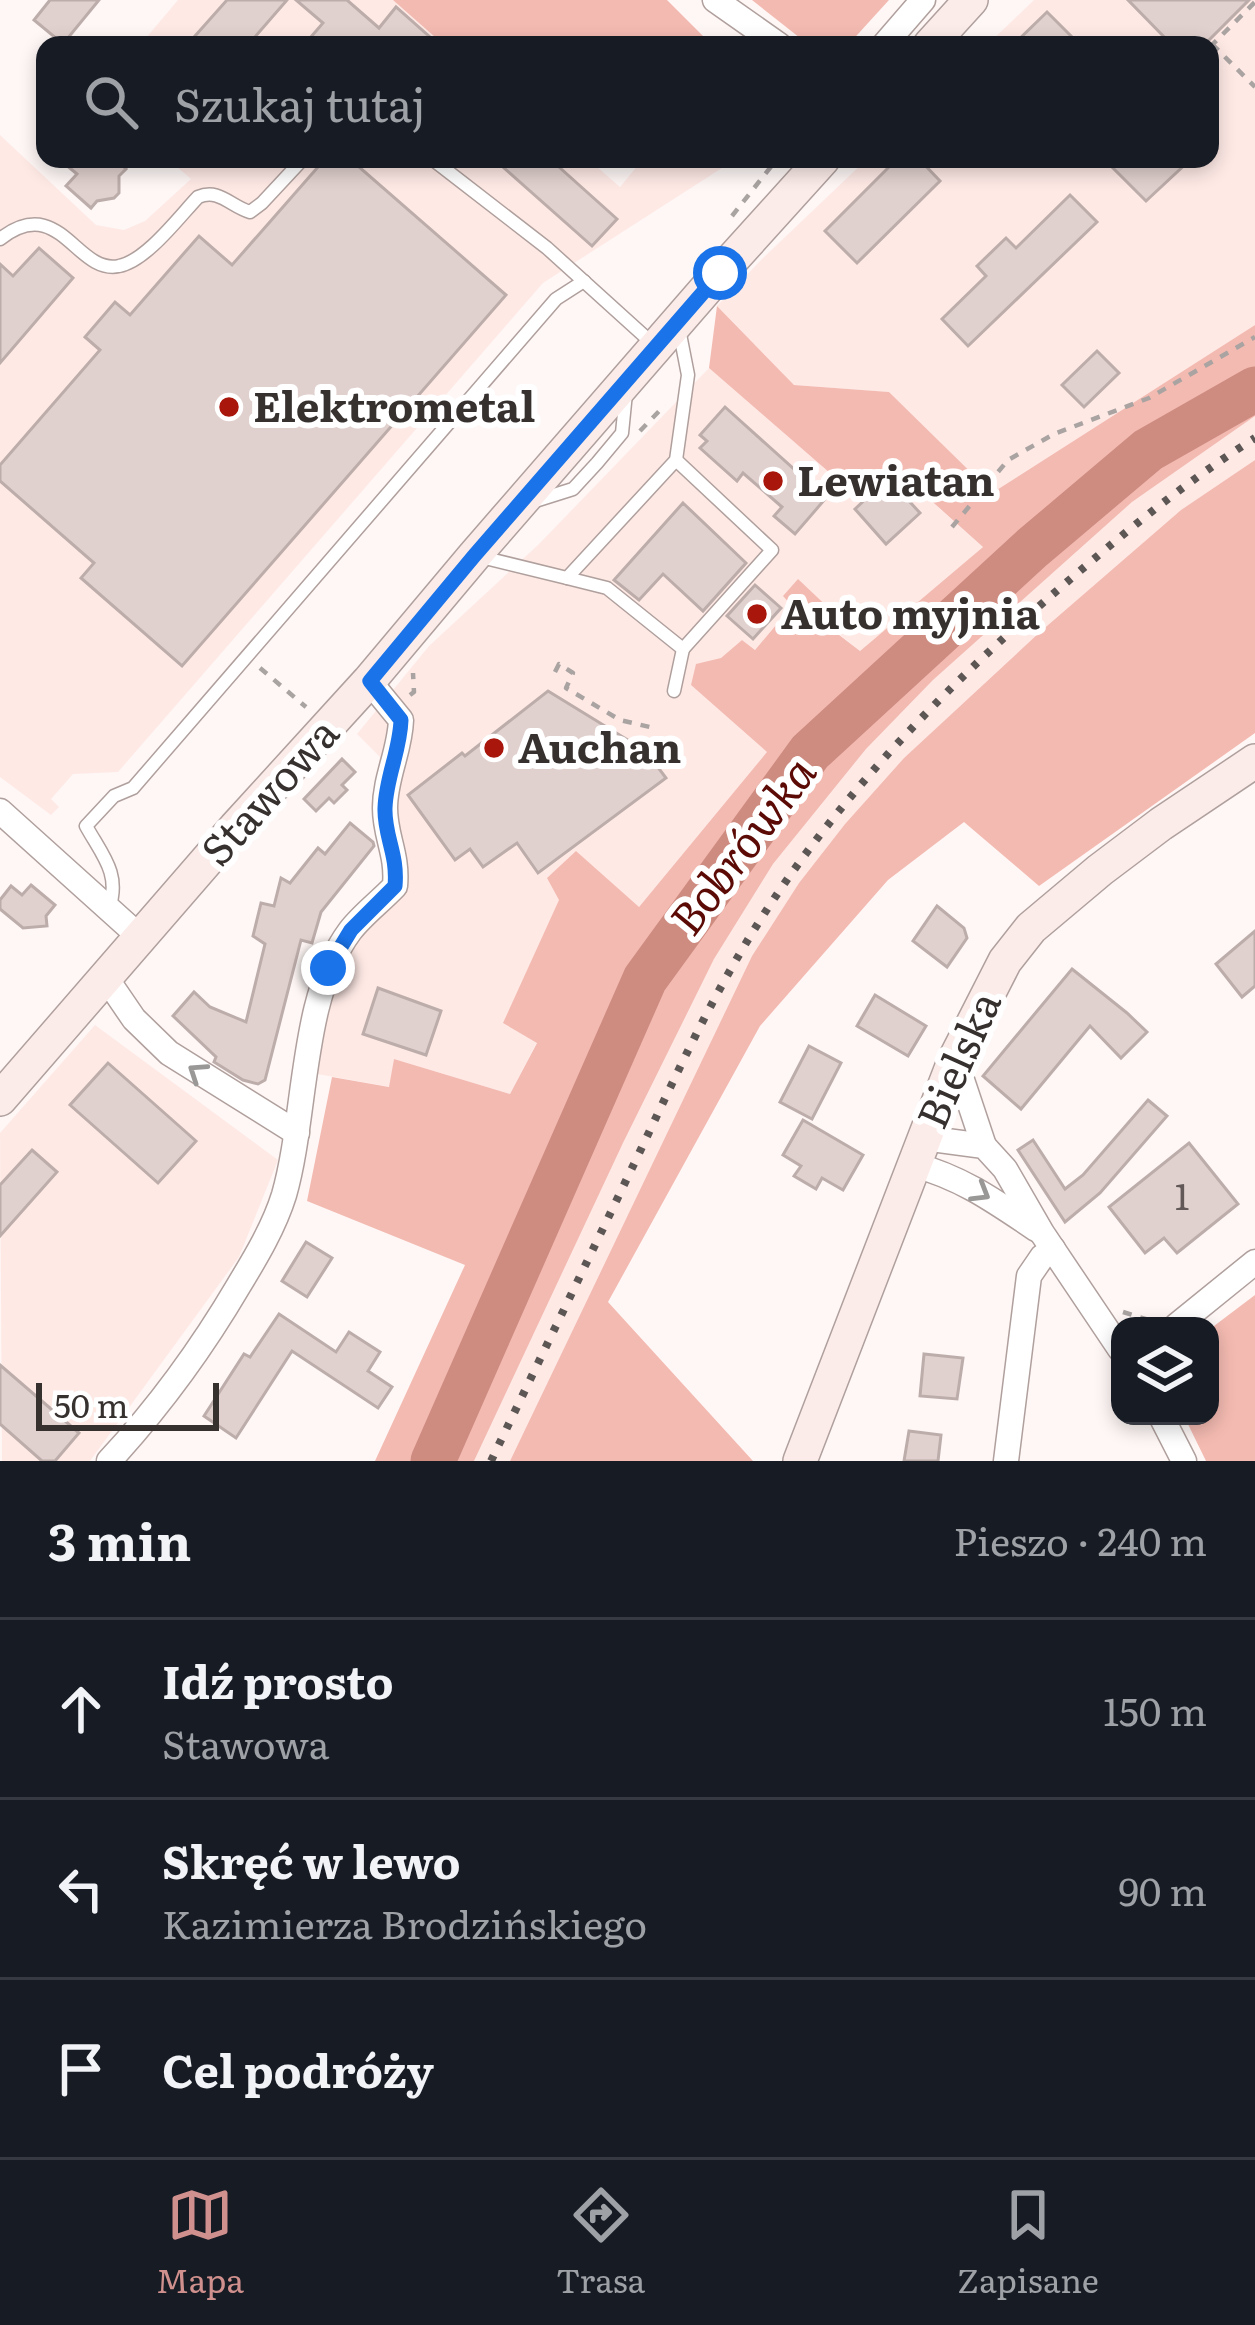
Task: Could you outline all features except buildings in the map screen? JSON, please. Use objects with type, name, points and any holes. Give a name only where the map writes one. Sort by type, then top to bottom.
[{"type":"street","points":[[716,0],[766,36]]},
{"type":"street","points":[[892,36],[923,0]]},
{"type":"street","points":[[938,36],[971,0]]},
{"type":"street","name":"Stawowa","points":[[0,1099],[815,168]]},
{"type":"street","points":[[109,1461],[143,1424],[216,1324],[262,1246],[284,1197],[328,968],[351,930],[395,886],[398,863],[385,817],[386,786],[400,744],[401,720],[370,681]]},
{"type":"street","name":"Bielska","points":[[800,1461],[955,1059],[1005,961],[1031,928],[1100,870],[1255,761]]},
{"type":"street","points":[[0,811],[140,938]]},
{"type":"street","points":[[106,978],[134,1018],[169,1053],[297,1133]]},
{"type":"street","points":[[955,1059],[983,1146],[1005,1168],[1111,1336]]},
{"type":"street","points":[[919,1152],[983,1146]]},
{"type":"street","points":[[919,1152],[1048,1241]]},
{"type":"street","points":[[1006,1461],[1030,1276],[1048,1241]]},
{"type":"street","points":[[1187,1317],[1255,1262]]},
{"type":"street","points":[[1166,1425],[1184,1461]]},
{"type":"lane","points":[[0,239],[20,226],[35,224],[53,229],[104,266],[122,266],[143,254],[198,197],[220,195],[250,212],[295,168]]},
{"type":"lane","points":[[444,168],[584,281],[667,335],[688,374],[676,460],[566,578]]},
{"type":"lane","points":[[109,908],[116,890],[113,874],[86,826],[114,796],[133,788],[556,299],[584,281]]},
{"type":"lane","points":[[674,691],[683,650],[772,550],[676,460]]},
{"type":"lane","points":[[474,556],[607,588],[683,650]]},
{"type":"path","points":[[1219,37],[1255,2]]},
{"type":"path","points":[[1219,53],[1255,87]]},
{"type":"path","points":[[952,527],[1009,460],[1054,434],[1149,398],[1255,338]]},
{"type":"path","points":[[247,656],[314,715]]},
{"type":"path","points":[[554,672],[559,664],[574,673],[566,688],[620,720],[654,728]]},
{"type":"shaded area","points":[[178,0],[406,0],[447,36],[148,36]]},
{"type":"shaded area","points":[[393,0],[667,0],[703,36],[434,36]]},
{"type":"shaded area","points":[[752,0],[889,0],[856,36],[798,36]]},
{"type":"shaded area","points":[[1034,0],[1255,0],[1255,325],[992,493],[889,392],[794,385],[717,306],[858,168],[1219,168],[1219,36],[996,36]]},
{"type":"shaded area","points":[[0,135],[96,225],[124,230],[145,221],[191,179],[178,168],[598,168],[620,187],[636,168],[722,168],[543,283],[118,772],[73,774],[51,799],[59,807],[51,815],[0,777]]},
{"type":"shaded area","points":[[717,306],[794,385],[889,392],[992,493],[1255,325],[1255,416],[1132,502],[933,680],[866,749],[773,864],[714,959],[474,1461],[375,1461],[465,1265],[307,1201],[332,1077],[389,1087],[394,1059],[510,1094],[537,1043],[503,1023],[559,900],[547,878],[576,851],[639,907],[767,752],[691,685],[696,664],[721,658],[742,640],[755,650],[792,606],[783,596],[798,579],[835,614],[830,628],[860,651],[983,547],[889,463],[853,493],[709,368]]},
{"type":"shaded area","points":[[709,368],[853,493],[888,463],[983,547],[860,651],[792,606],[755,650],[742,640],[691,685],[768,751],[638,908],[576,852],[538,950],[537,1042],[510,1094],[394,1059],[390,1087],[295,1070],[325,954],[385,879],[387,859],[371,804],[380,757],[357,734],[429,646],[539,544]]},
{"type":"shaded area","points":[[1255,416],[1255,460],[1181,510],[904,758],[799,883],[752,956],[510,1461],[474,1461],[714,959],[773,864],[866,749],[933,680],[1132,502]]},
{"type":"shaded area","points":[[1255,460],[1255,733],[1039,886],[964,822],[888,880],[760,1026],[608,1302],[753,1461],[510,1461],[752,956],[799,883],[904,758],[1181,510]]},
{"type":"shaded area","points":[[95,1025],[278,1160],[239,1257],[90,1461],[2,1461],[0,1133]]},
{"type":"shaded area","points":[[1255,1295],[1255,1461],[1206,1461],[1188,1425],[1219,1425],[1219,1322]]},
{"type":"waterway","name":"Bobrówka","points":[[433,1461],[645,979],[810,752],[1032,548],[1148,450],[1255,389]]},
{"type":"railway","points":[[491,1461],[710,1007],[810,847],[894,748],[985,656],[1144,518],[1255,438]]},
{"type":"place","name":"Elektrometal","points":[[229,407]]},
{"type":"place","name":"Lewiatan","points":[[773,481]]},
{"type":"place","name":"Auto myjnia","points":[[757,614]]},
{"type":"place","name":"Auchan","points":[[494,748]]},
{"type":"route","points":[[328,968],[351,930],[395,886],[398,863],[385,817],[386,786],[400,744],[401,720],[370,681],[720,273]]}]
